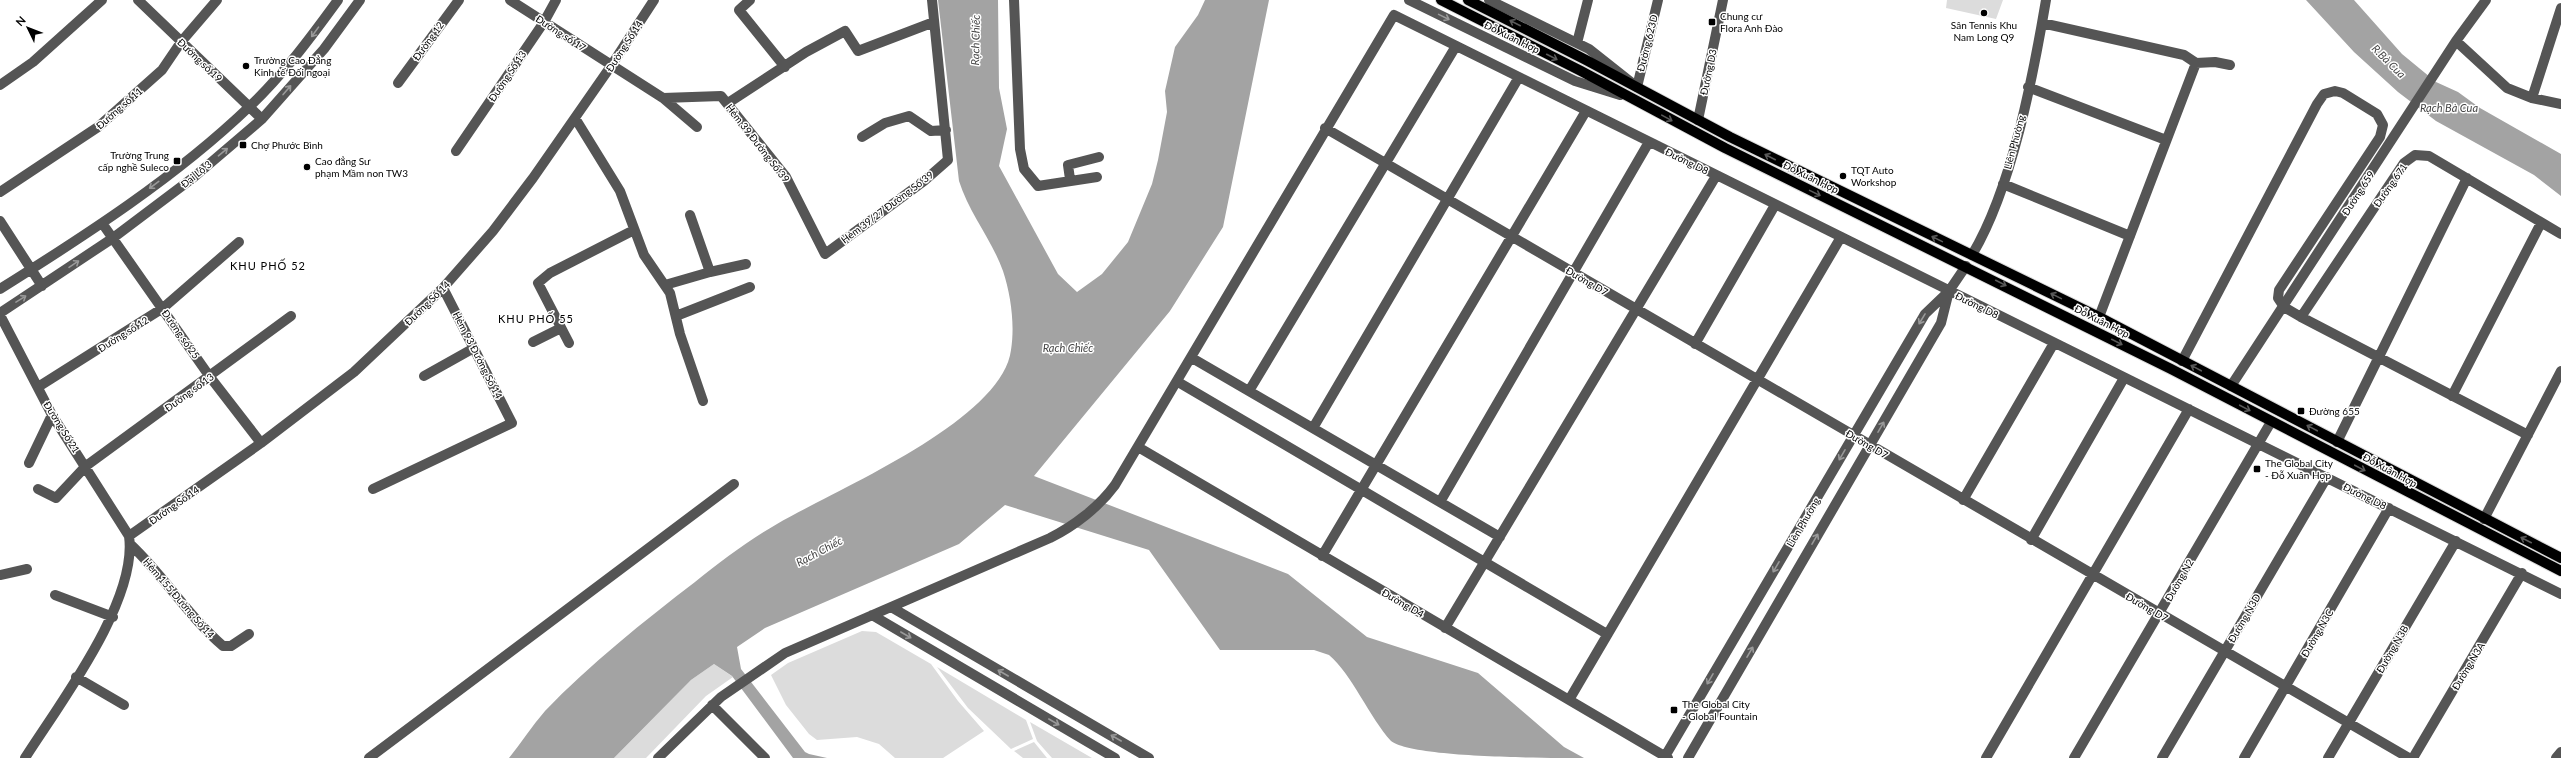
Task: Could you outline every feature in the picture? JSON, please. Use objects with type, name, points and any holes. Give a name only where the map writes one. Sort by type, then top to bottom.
[{"type":"main road","name":"Đỗ Xuân Hợp","points":[[1441,0],[1630,97],[1693,132],[1966,266],[2225,397],[2271,422],[2560,564]]},
{"type":"main road","name":"Đỗ Xuân Hợp","points":[[1471,1],[1698,120],[1972,256],[2099,317],[2484,519],[2560,564]]},
{"type":"main road","points":[[1693,132],[1698,120]]},
{"type":"main road","points":[[1966,266],[1972,256]]},
{"type":"main road","points":[[2225,397],[2231,386]]},
{"type":"street","points":[[0,85],[33,62],[102,0]]},
{"type":"street","name":"Đường số 19","points":[[138,0],[262,119]]},
{"type":"street","name":"Đường số 11","points":[[0,192],[98,127],[162,70],[181,42],[217,0]]},
{"type":"street","name":"Đại Lộ 3","points":[[0,289],[102,223],[183,163],[250,107],[310,39],[338,0]]},
{"type":"street","name":"Đại Lộ 3","points":[[0,314],[113,238],[194,177],[262,119],[324,49],[360,0]]},
{"type":"street","name":"Đường 12","points":[[398,83],[459,0]]},
{"type":"street","name":"Đường số 17","points":[[510,0],[611,66]]},
{"type":"street","name":"Đường Số 13","points":[[456,151],[544,22],[556,0]]},
{"type":"street","name":"Đường Số 14","points":[[130,540],[354,372],[443,288],[493,231],[575,118],[654,0]]},
{"type":"street","points":[[750,0],[739,10],[785,67]]},
{"type":"street","points":[[862,137],[885,123],[909,116],[931,131],[946,130],[932,0]]},
{"type":"street","points":[[1014,0],[1021,162],[1027,176],[1038,186],[1070,179],[1097,177]]},
{"type":"street","name":"Đỗ Xuân Hợp","points":[[1409,0],[1575,82],[1630,97]]},
{"type":"street","name":"Đỗ Xuân Hợp","points":[[1489,0],[1589,49],[1636,87]]},
{"type":"street","points":[[1576,42],[1588,0]]},
{"type":"street","name":"Đường 623D","points":[[1636,87],[1658,0]]},
{"type":"street","name":"Đường D3","points":[[1698,120],[1723,0]]},
{"type":"street","name":"Liên Phường","points":[[1972,256],[1988,226],[2003,184],[2028,87],[2046,0]]},
{"type":"street","name":"Liên Phường","points":[[2042,23],[2052,0]]},
{"type":"street","name":"Đường 659","points":[[2231,386],[2456,42],[2486,0]]},
{"type":"street","points":[[2532,98],[2561,8]]},
{"type":"street","name":"Đường D8","points":[[1326,128],[1394,15],[2124,378],[2522,573],[2561,594]]},
{"type":"street","points":[[728,103],[806,52],[845,31],[858,51],[934,22]]},
{"type":"street","points":[[2042,23],[2184,55],[2196,63],[2215,62],[2230,65]]},
{"type":"street","points":[[2456,42],[2507,88],[2532,98],[2561,104]]},
{"type":"street","points":[[1250,391],[1456,46]]},
{"type":"street","points":[[2099,317],[2196,63]]},
{"type":"street","points":[[611,66],[663,98],[696,127]]},
{"type":"street","points":[[1313,428],[1519,77]]},
{"type":"street","points":[[2028,87],[2166,140]]},
{"type":"street","points":[[2182,361],[2324,94],[2335,91],[2343,93],[2377,114],[2383,125],[2380,137],[2279,290],[2278,298],[2284,307],[2301,317],[2528,435]]},
{"type":"street","name":"Hẻm 39 Đường Số 39","points":[[663,98],[721,96],[786,177],[825,254]]},
{"type":"street","points":[[1322,556],[1377,466],[1586,111]]},
{"type":"street","points":[[575,118],[620,191],[644,255],[670,293],[703,401]]},
{"type":"street","points":[[658,758],[712,705],[733,688],[785,653],[1068,528],[1104,500],[1178,382],[1326,128]]},
{"type":"street","name":"Đường D7","points":[[1326,128],[1853,437],[2409,758]]},
{"type":"street","name":"Hẻm 39/27 Đường Số 39","points":[[825,254],[924,181],[948,160],[946,130]]},
{"type":"street","points":[[1440,502],[1648,142]]},
{"type":"street","name":"Đường 671","points":[[2301,317],[2404,163],[2415,154],[2430,156],[2561,234]]},
{"type":"street","points":[[1070,179],[1068,165],[1099,157]]},
{"type":"street","points":[[1445,628],[1716,176]]},
{"type":"street","points":[[2337,442],[2467,178]]},
{"type":"street","points":[[2003,184],[2130,236]]},
{"type":"street","points":[[1694,344],[1775,205]]},
{"type":"street","points":[[690,215],[710,272]]},
{"type":"street","points":[[0,221],[42,286]]},
{"type":"street","name":"Đường số 25","points":[[102,223],[210,377],[261,443]]},
{"type":"street","points":[[2452,396],[2542,223]]},
{"type":"street","points":[[569,343],[538,283],[550,273],[634,230]]},
{"type":"street","points":[[1568,700],[1841,237]]},
{"type":"street","name":"Đường số 12","points":[[38,387],[163,308],[239,242]]},
{"type":"street","points":[[665,285],[710,272],[746,264]]},
{"type":"street","name":"Liên Phường","points":[[1666,757],[1925,314],[1949,291],[1966,266]]},
{"type":"street","points":[[676,316],[750,287]]},
{"type":"street","name":"Hẻm 93 Đường Số 14","points":[[373,489],[512,423],[443,288]]},
{"type":"street","name":"Liên Phường","points":[[1688,758],[1941,323],[1949,291]]},
{"type":"street","name":"Đường Số 21","points":[[0,314],[52,415],[86,466],[130,540]]},
{"type":"street","name":"Đường số 13","points":[[38,489],[56,498],[86,466],[292,316]]},
{"type":"street","points":[[533,342],[561,328]]},
{"type":"street","points":[[1963,500],[2054,343]]},
{"type":"street","points":[[424,376],[474,348]]},
{"type":"street","points":[[1192,358],[1500,537]]},
{"type":"street","points":[[2484,519],[2561,371]]},
{"type":"street","points":[[2031,540],[2124,378]]},
{"type":"street","points":[[1178,382],[1607,634]]},
{"type":"street","points":[[1986,758],[2189,410]]},
{"type":"street","points":[[29,463],[52,415]]},
{"type":"street","name":"Đường N2","points":[[2074,758],[2271,422]]},
{"type":"street","name":"Đường D4","points":[[1138,447],[1666,757]]},
{"type":"street","name":"Đường N3D","points":[[2162,758],[2327,477]]},
{"type":"street","points":[[369,758],[734,484]]},
{"type":"street","name":"Đường N3C","points":[[2244,758],[2389,508]]},
{"type":"street","points":[[25,758],[113,617],[130,565],[130,540]]},
{"type":"street","name":"Hẻm 155 Đường Số 14","points":[[130,540],[205,630],[223,646],[230,646],[249,634]]},
{"type":"street","name":"Đường N3B","points":[[2328,758],[2456,541]]},
{"type":"street","points":[[0,576],[27,569]]},
{"type":"street","name":"Đường N3A","points":[[2413,758],[2522,573]]},
{"type":"street","points":[[55,595],[113,617]]},
{"type":"street","points":[[891,607],[1149,758]]},
{"type":"street","points":[[872,615],[1115,758]]},
{"type":"street","points":[[76,677],[124,705]]},
{"type":"street","points":[[1036,711],[1045,697]]},
{"type":"street","points":[[712,705],[765,758]]},
{"type":"street","points":[[2556,758],[2561,752]]},
{"type":"shaded area","name":"Sân Tennis Khu Nam Long Q9","points":[[1947,0],[2003,0],[1996,19],[1946,8]]},
{"type":"shaded area","points":[[862,631],[876,632],[931,664],[958,701],[984,731],[943,758],[895,758],[879,744],[857,737],[817,740],[809,734],[786,705],[771,675],[788,663]]},
{"type":"shaded area","points":[[714,664],[733,677],[706,696],[646,758],[614,758],[691,680]]},
{"type":"shaded area","points":[[937,667],[1026,720],[1033,739],[1011,749],[968,708]]},
{"type":"shaded area","points":[[1030,722],[1092,758],[1052,758],[1037,741]]},
{"type":"shaded area","points":[[1034,742],[1047,758],[1023,758],[1014,751]]},
{"type":"water","name":"Rạch Chiếc","points":[[938,0],[998,0],[999,88],[1007,129],[999,166],[1058,274],[1077,292],[1102,274],[1128,242],[1152,184],[1158,160],[1167,112],[1165,91],[1175,47],[1198,15],[1205,0],[1269,0],[1223,227],[1170,311],[1034,476],[1288,574],[1367,637],[1478,673],[1564,747],[1584,758],[1482,756],[1425,751],[1404,747],[1391,741],[1353,684],[1329,655],[1314,650],[1220,650],[1149,550],[1005,505],[959,544],[765,628],[737,647],[741,669],[805,752],[827,758],[793,758],[732,676],[714,664],[691,680],[614,758],[509,758],[545,711],[598,660],[714,567],[766,530],[874,473],[912,451],[948,427],[979,402],[1001,376],[1011,350],[1013,330],[1010,300],[1003,271],[993,248],[963,193],[959,181]]},
{"type":"water","name":"Rạch Bà Cua","points":[[2306,0],[2354,0],[2402,54],[2436,82],[2458,92],[2480,108],[2561,154],[2561,196],[2534,175],[2436,121],[2398,92],[2354,52]]},
{"type":"place","name":"Sân Tennis Khu Nam Long Q9","points":[[1984,13]]},
{"type":"place","name":"Chung cư Flora Anh Đào","points":[[1712,22]]},
{"type":"place","name":"Trường Cao Đẳng Kinh tế Đối ngoại","points":[[246,66]]},
{"type":"place","name":"Chợ Phước Bình","points":[[243,145]]},
{"type":"place","name":"Trường Trung cấp nghề Suleco","points":[[177,161]]},
{"type":"place","name":"Cao đẳng Sư phạm Mầm non TW3","points":[[307,167]]},
{"type":"place","name":"TQT Auto Workshop","points":[[1843,176]]},
{"type":"place","name":"Đường 655","points":[[2301,411]]},
{"type":"place","name":"The Global City - Đỗ Xuân Hợp","points":[[2257,469]]},
{"type":"place","name":"The Global City - Global Fountain","points":[[1674,710]]},
{"type":"district","name":"KHU PHỐ 52","points":[[268,265]]},
{"type":"district","name":"KHU PHỐ 55","points":[[536,318]]},
{"type":"water label","name":"R.Bà Cua","points":[[2389,61]]}]
